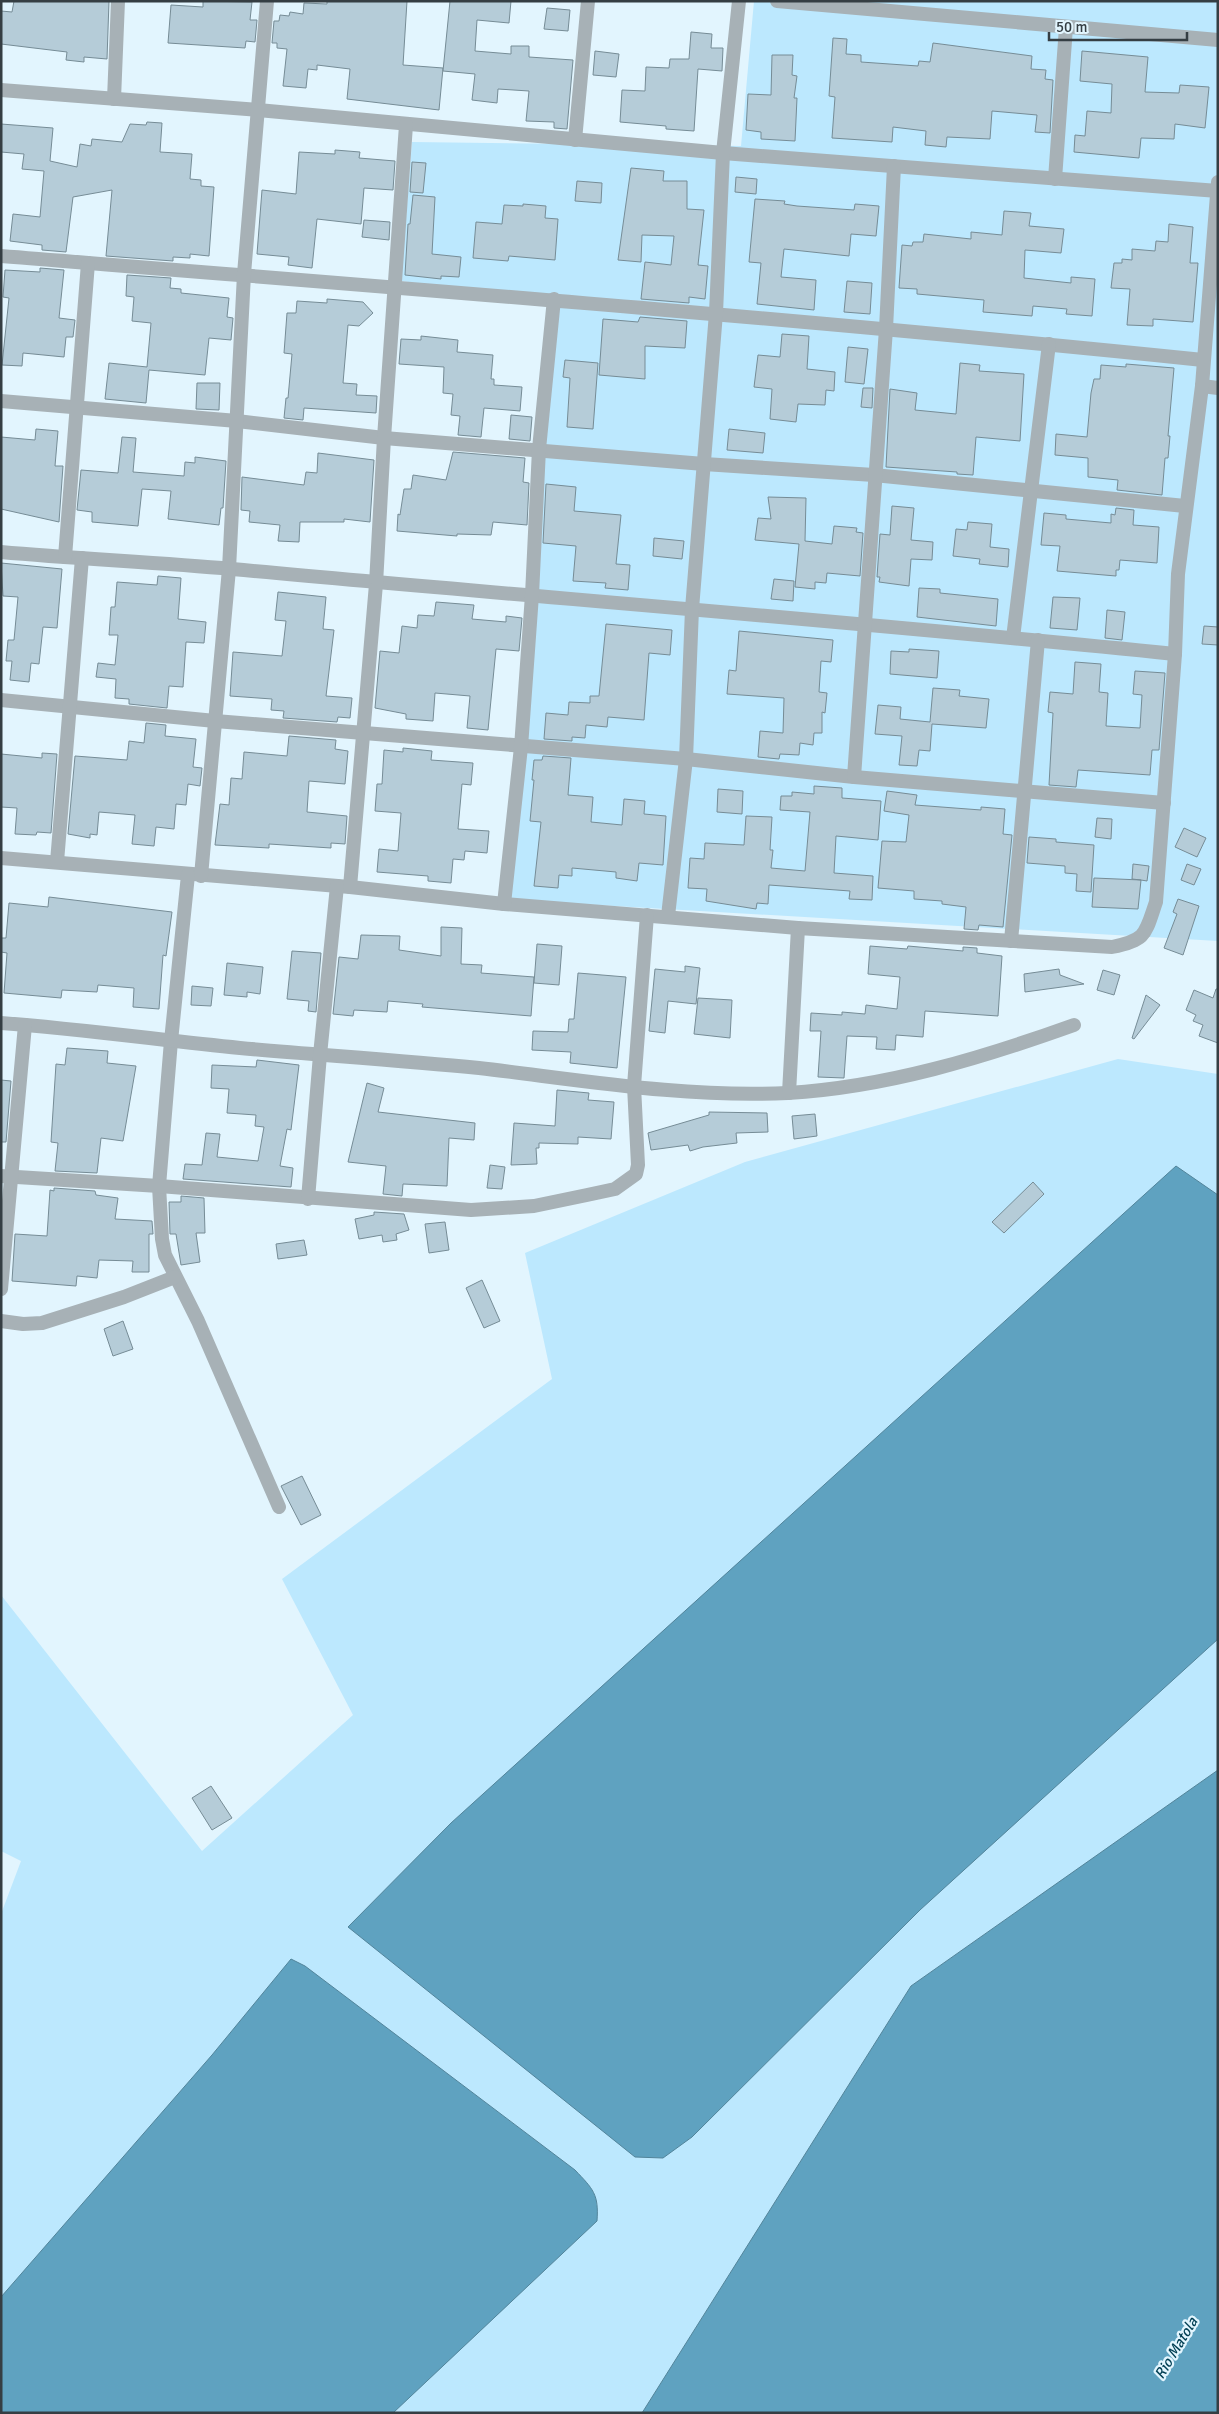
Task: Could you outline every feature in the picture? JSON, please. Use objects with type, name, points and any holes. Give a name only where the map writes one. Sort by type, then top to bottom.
[{"type":"street","points":[[114,99],[118,1]]},
{"type":"street","points":[[267,1],[244,274],[229,569],[215,721],[171,1041],[159,1186],[162,1240],[165,1255],[198,1320],[279,1507]]},
{"type":"street","points":[[575,140],[588,1]]},
{"type":"street","points":[[668,916],[686,759],[692,610],[716,313],[722,153],[739,1]]},
{"type":"street","points":[[776,1],[906,7],[1066,27],[1218,40]]},
{"type":"street","points":[[1055,179],[1066,27]]},
{"type":"street","points":[[1,90],[258,110],[722,153],[1217,191]]},
{"type":"street","points":[[308,1199],[320,1055],[364,732],[376,584],[384,438],[406,125]]},
{"type":"street","points":[[854,777],[863,625],[886,329],[894,166]]},
{"type":"street","points":[[1,858],[344,886],[504,904],[798,928],[1112,947],[1135,942],[1146,929],[1156,902],[1175,654],[1178,574],[1185,506],[1202,386],[1218,182]]},
{"type":"street","points":[[1,256],[716,313],[1203,360]]},
{"type":"street","points":[[65,557],[88,263]]},
{"type":"street","points":[[504,904],[521,747],[532,596],[539,449],[554,300]]},
{"type":"street","points":[[1013,638],[1049,344]]},
{"type":"street","points":[[1202,386],[1218,388]]},
{"type":"street","points":[[1,401],[237,421],[384,438],[539,449],[704,464],[874,475],[1185,506]]},
{"type":"street","points":[[1,552],[229,569],[376,584],[1038,640],[1175,654]]},
{"type":"street","points":[[56,862],[82,558]]},
{"type":"street","points":[[1011,941],[1038,640]]},
{"type":"street","points":[[1,700],[215,721],[686,759],[854,777],[1164,803]]},
{"type":"street","points":[[7,1177],[159,1186],[308,1199],[471,1210],[534,1206],[615,1189],[636,1174],[638,1165],[634,1086],[647,915]]},
{"type":"street","points":[[789,1093],[798,928]]},
{"type":"street","points":[[1,1023],[171,1041],[477,1068],[634,1086],[747,1093],[789,1093],[845,1087],[907,1076],[1005,1050],[1074,1025]]},
{"type":"street","points":[[1,1289],[7,1177],[25,1025]]},
{"type":"street","points":[[1,1321],[22,1324],[42,1323],[124,1298],[175,1277]]},
{"type":"shaded area","points":[[754,1],[1218,1],[1218,941],[511,900],[549,301],[401,281],[412,142],[741,146]]},
{"type":"shaded area","points":[[1118,1059],[1218,1074],[1218,1770],[911,1986],[642,2413],[1,2413],[1,1914],[21,1861],[1,1851],[1,1595],[202,1851],[353,1715],[282,1579],[552,1379],[525,1253],[745,1162]]},
{"type":"water","points":[[1176,1166],[1218,1195],[1218,1639],[920,1910],[692,2137],[663,2158],[635,2157],[348,1927],[451,1823]]},
{"type":"water","name":"Rio Matola","points":[[1218,1770],[1218,2413],[642,2413],[911,1986]]},
{"type":"water","points":[[291,1959],[305,1966],[575,2170],[594,2192],[597,2204],[597,2221],[393,2413],[1,2413],[1,2297],[212,2055]]},
{"type":"building","points":[[14,1],[109,1],[107,59],[84,57],[84,62],[66,60],[67,52],[1,44],[1,11],[12,12]]},
{"type":"building","points":[[203,1],[252,2],[250,20],[257,20],[255,42],[246,41],[245,48],[168,43],[171,5],[203,7]]},
{"type":"building","points":[[327,1],[407,1],[403,65],[443,68],[439,110],[347,99],[350,69],[317,65],[317,70],[308,69],[306,88],[283,86],[287,49],[277,48],[277,43],[272,43],[274,21],[279,21],[280,15],[289,16],[290,12],[303,14],[304,3],[327,4]]},
{"type":"building","points":[[450,1],[511,1],[509,23],[477,20],[475,51],[511,54],[511,46],[529,46],[529,57],[573,60],[567,129],[554,128],[554,122],[526,121],[529,91],[498,89],[497,103],[472,100],[475,74],[443,71]]},
{"type":"building","points":[[547,8],[570,10],[568,31],[544,29]]},
{"type":"building","points":[[691,32],[712,34],[711,48],[723,48],[722,71],[698,69],[694,131],[666,129],[666,126],[620,122],[622,90],[645,91],[646,67],[669,68],[670,59],[689,59]]},
{"type":"building","points":[[833,38],[847,39],[846,54],[861,55],[861,62],[918,66],[919,61],[930,62],[933,43],[1032,56],[1031,69],[1046,70],[1045,79],[1053,80],[1050,133],[1035,132],[1037,115],[992,111],[990,139],[947,137],[946,147],[925,145],[926,131],[893,127],[892,142],[832,138],[835,97],[829,96]]},
{"type":"building","points":[[595,51],[619,54],[616,77],[593,75]]},
{"type":"building","points":[[1082,51],[1148,57],[1145,92],[1179,93],[1180,85],[1209,87],[1205,128],[1175,124],[1174,139],[1141,138],[1139,158],[1074,152],[1075,135],[1085,136],[1087,111],[1111,113],[1112,84],[1080,81]]},
{"type":"building","points":[[772,55],[793,55],[792,75],[797,76],[794,98],[797,98],[795,141],[761,139],[761,132],[746,130],[748,94],[771,95]]},
{"type":"building","points":[[147,122],[162,123],[160,152],[192,154],[190,179],[201,180],[201,186],[214,187],[209,256],[190,254],[190,258],[173,257],[173,261],[106,256],[112,190],[73,197],[66,252],[42,250],[42,245],[10,241],[13,214],[40,217],[44,171],[22,169],[24,154],[1,152],[1,124],[53,128],[50,161],[77,167],[80,144],[91,146],[92,139],[122,142],[130,124],[146,125]]},
{"type":"building","points":[[335,150],[360,152],[359,158],[395,161],[393,190],[364,188],[361,224],[317,219],[312,268],[288,265],[289,257],[257,254],[262,190],[296,194],[299,152],[335,154]]},
{"type":"building","points":[[412,162],[426,163],[423,193],[410,192]]},
{"type":"building","points":[[631,168],[664,171],[663,181],[687,181],[687,209],[704,210],[698,265],[708,266],[705,299],[689,297],[689,303],[641,299],[645,262],[671,265],[674,236],[642,235],[641,262],[618,260]]},
{"type":"building","points":[[736,177],[757,179],[756,194],[735,192]]},
{"type":"building","points":[[577,181],[602,183],[601,203],[575,201]]},
{"type":"building","points":[[413,195],[435,197],[432,254],[461,257],[459,277],[441,276],[441,279],[405,275],[408,224],[410,224]]},
{"type":"building","points":[[755,199],[785,201],[784,204],[797,206],[854,210],[855,204],[879,206],[876,236],[851,234],[849,256],[784,249],[781,277],[816,280],[814,310],[757,304],[761,263],[749,262]]},
{"type":"building","points":[[523,204],[546,206],[545,218],[558,219],[555,260],[509,256],[508,261],[473,258],[476,222],[502,224],[504,205],[523,206]]},
{"type":"building","points":[[1004,211],[1031,213],[1029,226],[1064,229],[1061,253],[1025,250],[1024,278],[1071,283],[1071,277],[1095,279],[1092,316],[1066,314],[1067,309],[1033,306],[1032,316],[983,312],[984,300],[917,294],[917,289],[899,288],[902,245],[912,246],[913,242],[923,242],[924,234],[971,239],[971,232],[1002,235]]},
{"type":"building","points":[[364,220],[390,222],[389,240],[362,237]]},
{"type":"building","points":[[1169,224],[1193,227],[1190,263],[1198,263],[1193,322],[1153,319],[1153,326],[1127,325],[1130,289],[1111,288],[1114,263],[1122,263],[1122,259],[1132,260],[1132,249],[1155,251],[1156,241],[1168,242]]},
{"type":"building","points":[[40,268],[64,270],[59,318],[75,320],[73,337],[66,337],[64,357],[23,353],[22,366],[2,365],[9,298],[3,297],[5,270],[40,272]]},
{"type":"building","points":[[127,275],[171,278],[170,288],[181,289],[181,293],[229,298],[227,317],[233,318],[231,340],[209,338],[205,375],[149,370],[146,403],[105,399],[109,363],[147,367],[151,323],[132,321],[134,297],[126,296]]},
{"type":"building","points":[[847,281],[872,283],[870,314],[844,312]]},
{"type":"building","points":[[327,299],[363,302],[373,313],[359,326],[348,325],[343,383],[357,384],[356,395],[377,396],[376,413],[304,408],[303,420],[284,418],[292,354],[284,353],[287,313],[296,313],[297,301],[327,303]]},
{"type":"building","points":[[640,317],[687,321],[685,348],[645,346],[645,379],[599,375],[603,319],[638,322]]},
{"type":"building","points":[[782,334],[809,336],[807,369],[835,372],[834,391],[826,390],[825,405],[798,404],[796,422],[770,419],[772,389],[754,387],[758,355],[780,357]]},
{"type":"building","points":[[421,336],[458,340],[457,352],[493,355],[491,379],[494,379],[494,385],[522,387],[520,411],[484,408],[481,437],[458,435],[460,416],[451,415],[453,394],[443,393],[444,367],[399,364],[401,339],[421,340]]},
{"type":"building","points":[[848,347],[868,349],[864,384],[845,382]]},
{"type":"building","points":[[565,360],[598,363],[593,429],[567,427],[570,378],[563,377]]},
{"type":"building","points":[[960,363],[980,365],[979,371],[1024,374],[1020,441],[976,437],[973,475],[957,474],[957,472],[886,467],[890,389],[917,393],[915,410],[956,414]]},
{"type":"building","points":[[1126,364],[1174,368],[1168,458],[1165,458],[1162,495],[1117,490],[1118,480],[1088,477],[1088,458],[1055,455],[1056,434],[1087,437],[1091,393],[1094,379],[1100,379],[1101,365],[1126,367]]},
{"type":"building","points":[[197,383],[220,383],[219,410],[196,409]]},
{"type":"building","points":[[863,388],[873,388],[872,408],[861,407]]},
{"type":"building","points":[[511,415],[532,417],[530,441],[509,439]]},
{"type":"building","points":[[36,429],[58,431],[55,466],[63,466],[59,522],[1,509],[1,437],[35,440]]},
{"type":"building","points":[[729,429],[765,433],[763,453],[727,450]]},
{"type":"building","points":[[122,437],[136,438],[133,472],[184,476],[185,462],[195,463],[195,457],[226,461],[223,508],[221,508],[219,525],[168,519],[171,491],[142,489],[138,526],[92,522],[92,512],[77,510],[81,470],[118,473]]},
{"type":"building","points":[[453,452],[525,458],[523,482],[529,483],[527,525],[493,522],[491,535],[457,534],[457,536],[397,531],[398,514],[400,515],[404,489],[411,489],[413,475],[446,480]]},
{"type":"building","points":[[318,453],[374,460],[370,522],[344,519],[344,522],[300,522],[299,542],[278,541],[280,525],[249,522],[250,511],[241,510],[242,477],[304,485],[306,472],[317,473]]},
{"type":"building","points":[[546,484],[576,487],[574,511],[621,515],[616,564],[630,565],[628,590],[605,588],[606,583],[573,581],[576,546],[543,543]]},
{"type":"building","points":[[768,497],[806,498],[805,541],[832,544],[834,526],[857,528],[856,532],[863,533],[860,576],[827,573],[826,583],[815,582],[815,589],[795,587],[799,544],[755,540],[758,518],[771,519]]},
{"type":"building","points":[[892,506],[914,508],[911,540],[933,542],[932,560],[911,559],[909,586],[879,582],[880,577],[877,577],[880,534],[890,535]]},
{"type":"building","points":[[1116,508],[1134,510],[1133,525],[1159,527],[1157,563],[1120,560],[1116,576],[1057,571],[1060,546],[1041,545],[1044,513],[1066,515],[1066,519],[1111,523],[1111,514],[1115,515]]},
{"type":"building","points":[[968,522],[992,524],[990,547],[1009,549],[1008,567],[979,564],[980,559],[953,556],[956,529],[967,530]]},
{"type":"building","points":[[654,538],[684,541],[682,559],[653,556]]},
{"type":"building","points":[[1,563],[62,569],[57,628],[43,627],[39,664],[31,663],[29,682],[10,680],[12,661],[6,661],[8,640],[14,640],[18,597],[3,596]]},
{"type":"building","points":[[158,576],[181,578],[178,619],[206,622],[204,643],[186,642],[183,687],[169,686],[167,708],[129,704],[129,699],[115,698],[116,679],[96,677],[98,663],[115,665],[118,635],[109,635],[111,607],[115,607],[117,582],[157,585]]},
{"type":"building","points":[[774,579],[794,581],[793,601],[771,599]]},
{"type":"building","points":[[919,588],[940,589],[940,593],[998,599],[996,626],[917,617]]},
{"type":"building","points":[[278,592],[326,597],[323,629],[334,630],[326,696],[352,698],[350,718],[338,717],[337,722],[283,718],[284,711],[271,710],[272,699],[230,696],[233,652],[282,656],[286,621],[275,620]]},
{"type":"building","points":[[1053,597],[1080,598],[1077,630],[1050,628]]},
{"type":"building","points":[[436,602],[474,605],[472,619],[506,622],[506,616],[522,618],[519,651],[496,649],[488,730],[467,728],[470,696],[435,693],[433,721],[406,719],[406,714],[375,708],[380,651],[399,653],[402,626],[417,628],[418,615],[434,616]]},
{"type":"building","points":[[1107,610],[1125,612],[1122,640],[1105,638]]},
{"type":"building","points":[[606,624],[672,630],[670,655],[649,653],[644,720],[608,717],[607,727],[586,725],[585,738],[572,737],[572,741],[544,739],[546,713],[568,715],[569,702],[590,703],[590,696],[599,696]]},
{"type":"building","points":[[1204,626],[1218,627],[1218,645],[1202,644]]},
{"type":"building","points":[[739,631],[833,640],[831,662],[821,661],[819,692],[827,693],[825,713],[822,712],[822,733],[814,733],[813,745],[800,743],[799,755],[780,754],[779,759],[758,757],[760,731],[783,733],[784,698],[727,694],[729,670],[736,671]]},
{"type":"building","points":[[909,649],[939,651],[937,678],[890,674],[891,651],[909,652]]},
{"type":"building","points":[[1075,662],[1101,664],[1099,692],[1108,693],[1106,726],[1140,728],[1142,695],[1133,694],[1135,671],[1165,673],[1159,750],[1152,750],[1150,775],[1078,770],[1076,787],[1049,785],[1053,713],[1048,712],[1050,692],[1073,694]]},
{"type":"building","points":[[933,688],[960,690],[959,696],[989,699],[986,728],[932,724],[930,751],[919,750],[917,766],[899,765],[902,736],[875,734],[878,705],[901,707],[900,719],[930,722]]},
{"type":"building","points":[[146,723],[166,725],[165,736],[196,739],[193,767],[202,768],[200,786],[188,784],[186,805],[176,804],[174,829],[156,827],[154,846],[132,844],[135,815],[99,812],[97,835],[90,834],[90,838],[68,834],[75,756],[127,760],[129,741],[144,743]]},
{"type":"building","points":[[289,736],[336,740],[335,749],[348,751],[345,784],[309,781],[307,812],[347,816],[345,844],[331,843],[331,848],[269,844],[269,848],[215,845],[220,804],[229,805],[231,778],[242,779],[244,752],[287,756]]},
{"type":"building","points":[[403,748],[432,751],[431,760],[473,763],[471,785],[462,784],[458,829],[489,831],[487,853],[465,851],[464,860],[453,859],[451,883],[428,881],[428,876],[377,872],[379,849],[398,851],[401,813],[375,811],[377,784],[382,784],[384,750],[403,752]]},
{"type":"building","points":[[42,753],[57,754],[51,833],[37,832],[36,835],[15,834],[17,808],[1,807],[1,754],[42,758]]},
{"type":"building","points":[[543,756],[571,758],[568,795],[593,797],[591,822],[622,825],[624,799],[645,801],[644,814],[666,816],[663,865],[639,863],[637,881],[616,878],[616,872],[572,868],[572,876],[559,875],[558,888],[534,886],[541,822],[530,821],[534,780],[532,780],[534,760],[542,760]]},
{"type":"building","points":[[814,786],[842,788],[842,798],[881,801],[878,840],[836,836],[834,873],[873,876],[872,900],[849,899],[850,891],[769,885],[768,904],[757,903],[756,909],[706,901],[707,889],[688,888],[690,858],[704,859],[705,843],[744,845],[746,816],[772,817],[770,850],[773,850],[771,868],[805,871],[810,812],[780,810],[781,796],[792,796],[792,792],[814,794]]},
{"type":"building","points":[[718,789],[743,791],[742,814],[717,812]]},
{"type":"building","points":[[887,791],[917,795],[915,805],[981,810],[981,807],[1005,809],[1003,834],[1012,835],[1003,927],[979,925],[978,930],[964,929],[966,907],[942,904],[942,901],[914,899],[914,891],[878,888],[882,841],[906,842],[909,815],[884,811]]},
{"type":"building","points":[[1097,818],[1112,819],[1111,839],[1095,837]]},
{"type":"building","points":[[1184,828],[1206,838],[1197,857],[1175,847]]},
{"type":"building","points":[[1029,837],[1056,839],[1056,842],[1094,845],[1091,892],[1076,891],[1077,874],[1065,873],[1065,866],[1027,863]]},
{"type":"building","points":[[1133,864],[1149,866],[1147,881],[1132,879]]},
{"type":"building","points":[[1187,864],[1201,869],[1194,885],[1181,880]]},
{"type":"building","points":[[1094,878],[1141,880],[1138,909],[1092,907]]},
{"type":"building","points":[[49,897],[172,912],[166,956],[163,955],[159,1009],[133,1007],[134,988],[98,985],[97,992],[62,990],[61,998],[4,993],[7,953],[1,952],[1,938],[6,938],[9,903],[48,907]]},
{"type":"building","points":[[1178,899],[1199,906],[1183,955],[1164,948],[1177,914],[1173,912]]},
{"type":"building","points":[[441,927],[462,928],[461,964],[482,965],[481,973],[534,977],[531,1016],[422,1007],[423,1004],[388,1001],[387,1012],[354,1010],[353,1016],[333,1014],[339,957],[358,959],[361,935],[400,936],[399,950],[441,956]]},
{"type":"building","points":[[537,944],[562,946],[559,985],[534,983]]},
{"type":"building","points":[[870,946],[907,949],[908,946],[963,951],[963,947],[977,948],[977,953],[1002,956],[998,1016],[925,1011],[923,1037],[896,1035],[895,1050],[876,1049],[877,1037],[847,1036],[844,1078],[818,1077],[821,1031],[810,1031],[811,1013],[842,1015],[842,1012],[865,1014],[866,1005],[897,1009],[900,977],[868,974]]},
{"type":"building","points":[[292,951],[321,953],[316,1012],[308,1011],[309,1001],[287,999]]},
{"type":"building","points":[[227,963],[263,967],[260,994],[247,992],[247,997],[224,995]]},
{"type":"building","points":[[685,966],[700,968],[696,1004],[668,1001],[665,1033],[649,1031],[655,969],[685,972]]},
{"type":"building","points":[[1059,969],[1060,975],[1084,984],[1025,992],[1024,974]]},
{"type":"building","points":[[1103,970],[1120,975],[1114,995],[1097,990]]},
{"type":"building","points":[[578,973],[626,977],[617,1068],[570,1063],[571,1052],[532,1050],[533,1031],[568,1032],[569,1019],[574,1019]]},
{"type":"building","points":[[192,986],[213,988],[211,1006],[191,1005]]},
{"type":"building","points":[[1216,989],[1218,989],[1218,1043],[1199,1036],[1203,1025],[1193,1021],[1196,1015],[1186,1010],[1194,990],[1213,998]]},
{"type":"building","points":[[1146,995],[1160,1005],[1134,1039],[1132,1038]]},
{"type":"building","points":[[698,998],[732,1000],[730,1038],[694,1034]]},
{"type":"building","points":[[67,1048],[108,1051],[107,1063],[136,1066],[123,1141],[101,1138],[97,1173],[55,1171],[58,1143],[51,1142],[56,1064],[65,1065]]},
{"type":"building","points":[[257,1060],[299,1065],[291,1130],[287,1129],[280,1166],[293,1168],[291,1187],[183,1179],[185,1164],[202,1165],[206,1133],[220,1134],[217,1157],[258,1161],[264,1127],[255,1126],[256,1115],[227,1113],[229,1089],[211,1088],[212,1065],[256,1067]]},
{"type":"building","points":[[1,1080],[11,1081],[6,1142],[1,1142]]},
{"type":"building","points":[[367,1083],[384,1088],[378,1112],[475,1123],[474,1140],[449,1138],[447,1186],[403,1184],[402,1196],[383,1194],[386,1166],[348,1162]]},
{"type":"building","points":[[557,1090],[589,1093],[588,1100],[614,1102],[611,1139],[578,1137],[578,1144],[539,1143],[539,1148],[536,1148],[537,1164],[511,1165],[514,1123],[555,1126]]},
{"type":"building","points":[[709,1112],[767,1113],[768,1132],[736,1133],[737,1143],[703,1147],[690,1151],[688,1145],[651,1150],[648,1133],[709,1115]]},
{"type":"building","points":[[815,1114],[817,1136],[794,1139],[792,1116]]},
{"type":"building","points":[[490,1165],[505,1167],[502,1189],[487,1188]]},
{"type":"building","points":[[1033,1182],[1044,1194],[1004,1233],[992,1222]]},
{"type":"building","points":[[54,1188],[95,1191],[96,1195],[118,1198],[115,1219],[152,1221],[153,1234],[149,1234],[149,1272],[132,1272],[133,1261],[99,1260],[97,1278],[77,1276],[76,1286],[12,1281],[15,1234],[47,1236],[50,1190],[54,1191]]},
{"type":"building","points":[[181,1196],[204,1198],[205,1233],[196,1233],[200,1262],[181,1265],[176,1234],[170,1234],[169,1202],[181,1202]]},
{"type":"building","points":[[374,1212],[404,1214],[409,1230],[396,1234],[397,1240],[383,1242],[382,1235],[359,1239],[355,1219],[374,1215]]},
{"type":"building","points":[[445,1222],[449,1250],[429,1253],[425,1224]]},
{"type":"building","points":[[304,1240],[307,1255],[278,1259],[276,1244]]},
{"type":"building","points":[[482,1280],[500,1321],[484,1328],[466,1288]]},
{"type":"building","points":[[123,1321],[133,1349],[113,1356],[104,1329]]},
{"type":"building","points":[[302,1476],[321,1515],[301,1525],[281,1486]]},
{"type":"building","points":[[211,1786],[232,1818],[212,1830],[192,1798]]}]
